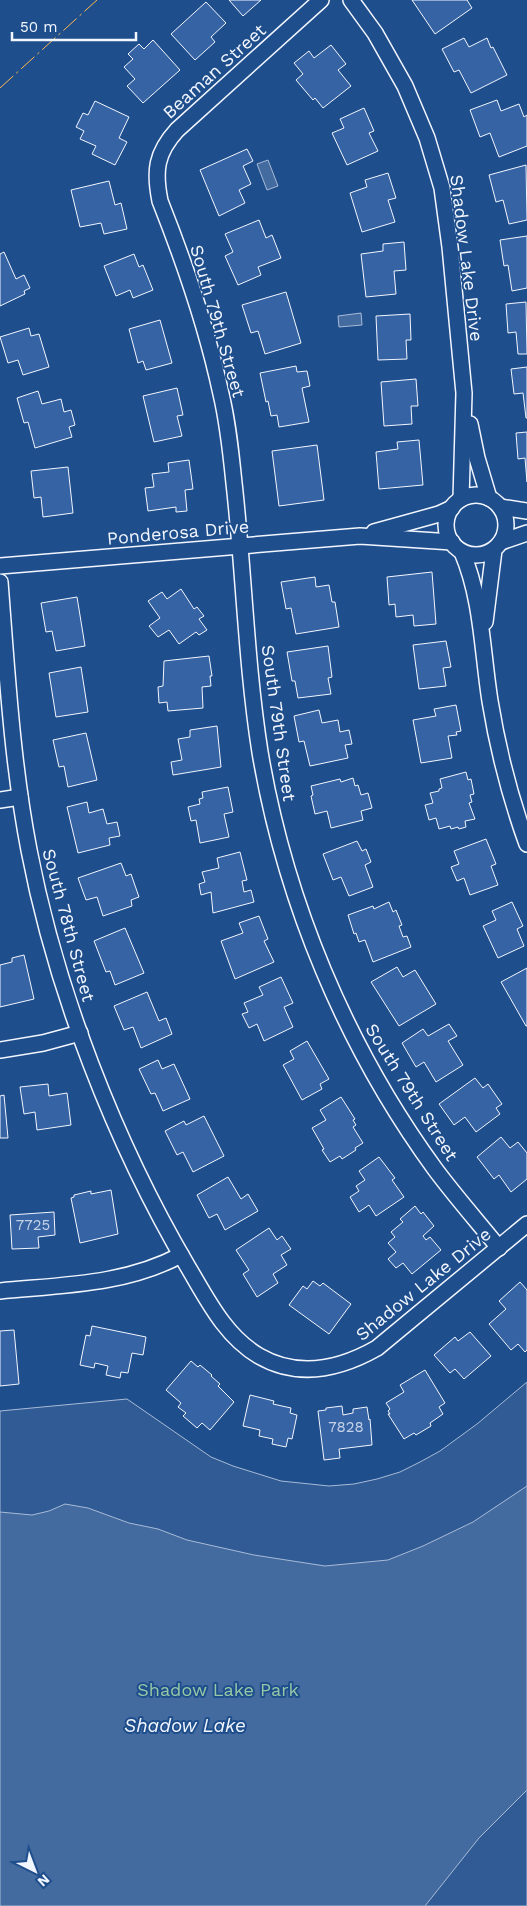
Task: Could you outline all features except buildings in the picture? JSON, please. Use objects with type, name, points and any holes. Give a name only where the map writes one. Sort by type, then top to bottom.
[{"type":"street","name":"Beaman Street","points":[[160,154],[166,142],[177,130],[321,0]]},
{"type":"street","name":"Shadow Lake Drive","points":[[351,0],[375,33],[405,86],[418,114],[436,166],[446,215],[464,393],[477,458],[495,503]]},
{"type":"street","name":"South 79th Street","points":[[160,154],[157,168],[157,185],[160,201],[192,287],[221,394],[232,465],[254,702],[262,761],[285,861],[309,935],[340,1009],[365,1056],[395,1108],[436,1170],[499,1248]]},
{"type":"street","name":"Shadow Lake Drive","points":[[457,504],[464,393]]},
{"type":"street","points":[[527,511],[495,503],[475,495],[457,504],[447,521],[448,536],[457,547],[474,584],[496,733],[505,774],[527,844]]},
{"type":"street","points":[[483,636],[497,546],[506,528],[504,513],[495,503]]},
{"type":"street","name":"Ponderosa Drive","points":[[0,566],[360,536],[439,514],[457,504]]},
{"type":"street","points":[[457,547],[474,555],[481,555],[527,533]]},
{"type":"street","name":"Ponderosa Drive","points":[[360,536],[457,547]]},
{"type":"street","name":"South 78th Street","points":[[0,582],[10,708],[20,797],[29,851],[47,927],[80,1032],[126,1149],[149,1197],[181,1255]]},
{"type":"street","points":[[0,800],[20,797]]},
{"type":"street","points":[[0,1050],[43,1043],[80,1032]]},
{"type":"street","name":"Shadow Lake Drive","points":[[181,1255],[221,1322],[244,1346],[261,1357],[279,1364],[319,1369],[342,1365],[378,1348],[527,1224]]},
{"type":"street","points":[[0,1291],[113,1280],[150,1270],[181,1255]]},
{"type":"shaded area","name":"Shadow Lake","points":[[527,1382],[527,1906],[0,1906],[0,1411],[127,1399],[211,1457],[281,1481],[329,1486],[354,1484],[377,1479],[400,1472],[420,1462],[440,1451],[477,1424]]},
{"type":"water","points":[[268,160],[278,186],[267,190],[257,164]]},
{"type":"water","points":[[361,313],[362,325],[339,327],[338,316]]},
{"type":"water","name":"Shadow Lake","points":[[527,1486],[527,1790],[479,1838],[425,1906],[0,1906],[0,1512],[32,1515],[49,1511],[65,1504],[88,1508],[129,1523],[158,1529],[187,1540],[254,1555],[325,1566],[388,1560],[423,1546],[473,1522]]},
{"type":"power","points":[[0,88],[97,0]]},
{"type":"park label","name":"Shadow Lake Park","points":[[218,1689]]}]
